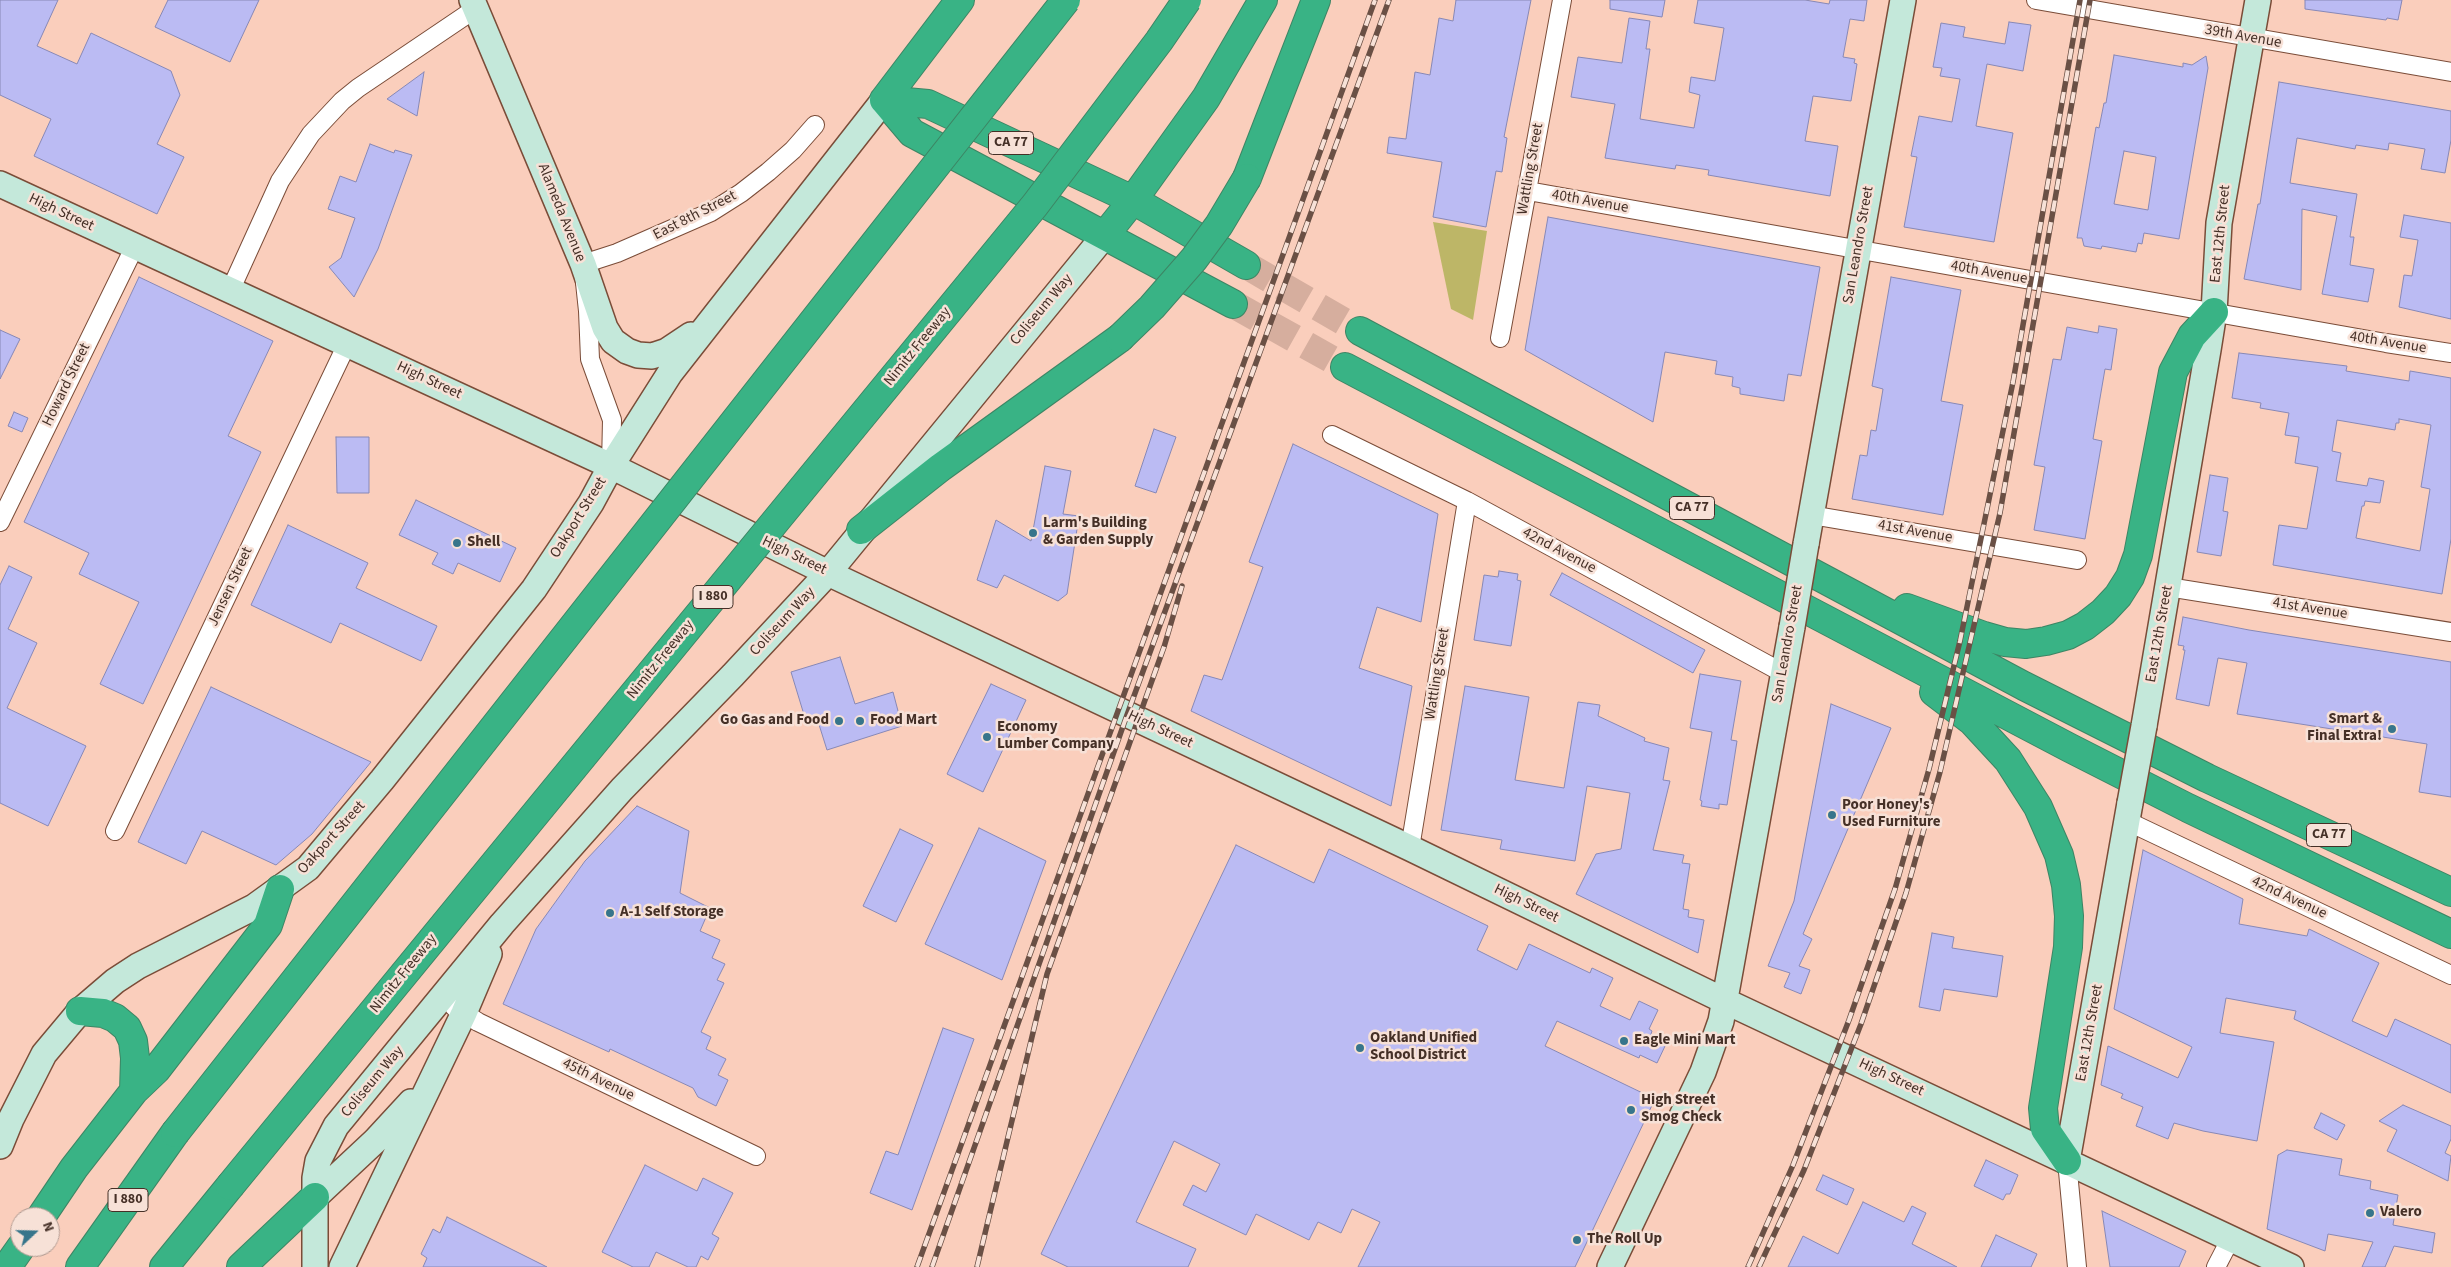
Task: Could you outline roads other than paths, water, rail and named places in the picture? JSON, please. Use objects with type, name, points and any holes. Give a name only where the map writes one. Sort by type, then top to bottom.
[{"type":"highway","points":[[884,100],[960,0]]},
{"type":"highway","name":"I 880","points":[[80,1267],[175,1133],[1066,0]]},
{"type":"highway","name":"Nimitz Freeway","points":[[164,1267],[1035,205],[1160,41],[1187,0]]},
{"type":"highway","points":[[1105,235],[1133,200],[1206,98],[1263,0]]},
{"type":"highway","points":[[862,530],[941,467],[1120,338],[1152,307],[1194,259],[1219,225],[1247,178],[1316,0]]},
{"type":"highway","name":"CA 77","points":[[884,100],[928,104],[1133,200],[1246,265]]},
{"type":"highway","name":"CA 77","points":[[884,100],[912,133],[1233,304]]},
{"type":"highway","points":[[1746,536],[1904,607],[1984,636],[2005,642],[2026,644],[2068,635],[2085,626],[2103,612],[2118,596],[2130,577],[2144,531],[2173,372],[2192,336],[2214,312]]},
{"type":"highway","name":"CA 77","points":[[1360,330],[2015,682],[2207,778],[2451,892]]},
{"type":"highway","name":"CA 77","points":[[1345,367],[2078,753],[2451,934]]},
{"type":"highway","points":[[1725,566],[1952,704],[1991,740],[2023,781],[2038,807],[2059,856],[2066,885],[2068,908],[2068,947],[2044,1108],[2045,1129],[2067,1161]]},
{"type":"highway","points":[[48,1207],[74,1168],[134,1091],[156,1070],[268,925],[280,889]]},
{"type":"highway","points":[[80,1011],[103,1013],[115,1018],[127,1028],[133,1041],[135,1058],[134,1091]]},
{"type":"highway","points":[[241,1267],[315,1197]]},
{"type":"main road","name":"San Leandro Street","points":[[1617,1265],[1703,1072],[1721,1021],[1903,0]]},
{"type":"main road","name":"East 12th Street","points":[[2067,1161],[2144,726],[2214,312],[2219,223],[2258,0]]},
{"type":"main road","name":"Alameda Avenue","points":[[473,4],[583,264]]},
{"type":"main road","points":[[583,264],[605,328],[613,341],[632,353],[652,356],[667,351],[717,314],[884,100]]},
{"type":"main road","name":"High Street","points":[[0,184],[134,248],[611,466],[828,573],[1410,848],[1725,1001],[2291,1267]]},
{"type":"main road","name":"Coliseum Way","points":[[316,1267],[315,1197],[318,1161],[336,1126],[442,1000],[502,924],[622,789],[733,675],[828,573],[1105,235]]},
{"type":"main road","name":"Oakport Street","points":[[0,1146],[11,1119],[44,1054],[80,1011],[115,981],[138,966],[254,907],[308,868],[370,795],[534,589],[591,503],[611,466],[670,373],[717,314]]},
{"type":"main road","name":"Coliseum Way","points":[[342,1267],[442,1054],[464,1012],[502,924]]},
{"type":"main road","points":[[315,1197],[405,1111],[442,1054]]},
{"type":"street","name":"Wattling Street","points":[[1500,338],[1562,0]]},
{"type":"street","name":"39th Avenue","points":[[2036,0],[2451,72]]},
{"type":"street","points":[[230,291],[280,182],[311,134],[342,101],[358,88],[473,4]]},
{"type":"street","name":"East 8th Street","points":[[583,264],[617,253],[711,212],[741,193],[768,172],[793,150],[815,125]]},
{"type":"street","name":"40th Avenue","points":[[1528,191],[2451,353]]},
{"type":"street","name":"Howard Street","points":[[0,522],[134,248]]},
{"type":"street","name":"Alameda Avenue","points":[[583,264],[588,311],[590,359],[612,420],[611,466]]},
{"type":"street","name":"Jensen Street","points":[[115,830],[347,344]]},
{"type":"street","name":"42nd Avenue","points":[[1332,434],[1467,501],[1783,673]]},
{"type":"street","name":"Wattling Street","points":[[1410,848],[1467,501]]},
{"type":"street","name":"41st Avenue","points":[[1811,515],[2077,560]]},
{"type":"street","name":"41st Avenue","points":[[2168,587],[2451,632]]},
{"type":"street","name":"42nd Avenue","points":[[2129,812],[2451,975]]},
{"type":"street","name":"45th Avenue","points":[[442,1000],[478,1022],[756,1156]]},
{"type":"street","name":"East 12th Street","points":[[2067,1161],[2076,1267]]},
{"type":"street","points":[[2216,1267],[2231,1238]]},
{"type":"tunnel","points":[[1246,265],[1360,331]]},
{"type":"tunnel","points":[[1233,304],[1345,367]]},
{"type":"railway","points":[[917,1267],[1375,0]]},
{"type":"railway","points":[[932,1267],[1127,715],[1389,0]]},
{"type":"railway","points":[[1748,1267],[1793,1165],[1849,1020],[1895,889],[1929,769],[1960,641],[2013,382],[2080,0]]},
{"type":"railway","points":[[1759,1267],[1804,1170],[1861,1024],[1906,893],[1940,772],[2000,513],[2090,0]]},
{"type":"railway","points":[[977,1267],[1047,974],[1164,647],[1182,586]]},
{"type":"place","name":"Larm's Building & Garden Supply","points":[[1033,533]]},
{"type":"place","name":"Shell","points":[[457,543]]},
{"type":"place","name":"Go Gas and Food","points":[[839,721]]},
{"type":"place","name":"Food Mart","points":[[860,721]]},
{"type":"place","name":"Smart & Final Extra!","points":[[2392,729]]},
{"type":"place","name":"Economy Lumber Company","points":[[987,737]]},
{"type":"place","name":"Poor Honey's Used Furniture","points":[[1832,815]]},
{"type":"place","name":"A-1 Self Storage","points":[[610,913]]},
{"type":"place","name":"Eagle Mini Mart","points":[[1624,1041]]},
{"type":"place","name":"Oakland Unified School District","points":[[1360,1048]]},
{"type":"place","name":"High Street Smog Check","points":[[1631,1110]]},
{"type":"place","name":"Valero","points":[[2370,1213]]},
{"type":"place","name":"The Roll Up","points":[[1577,1240]]}]
